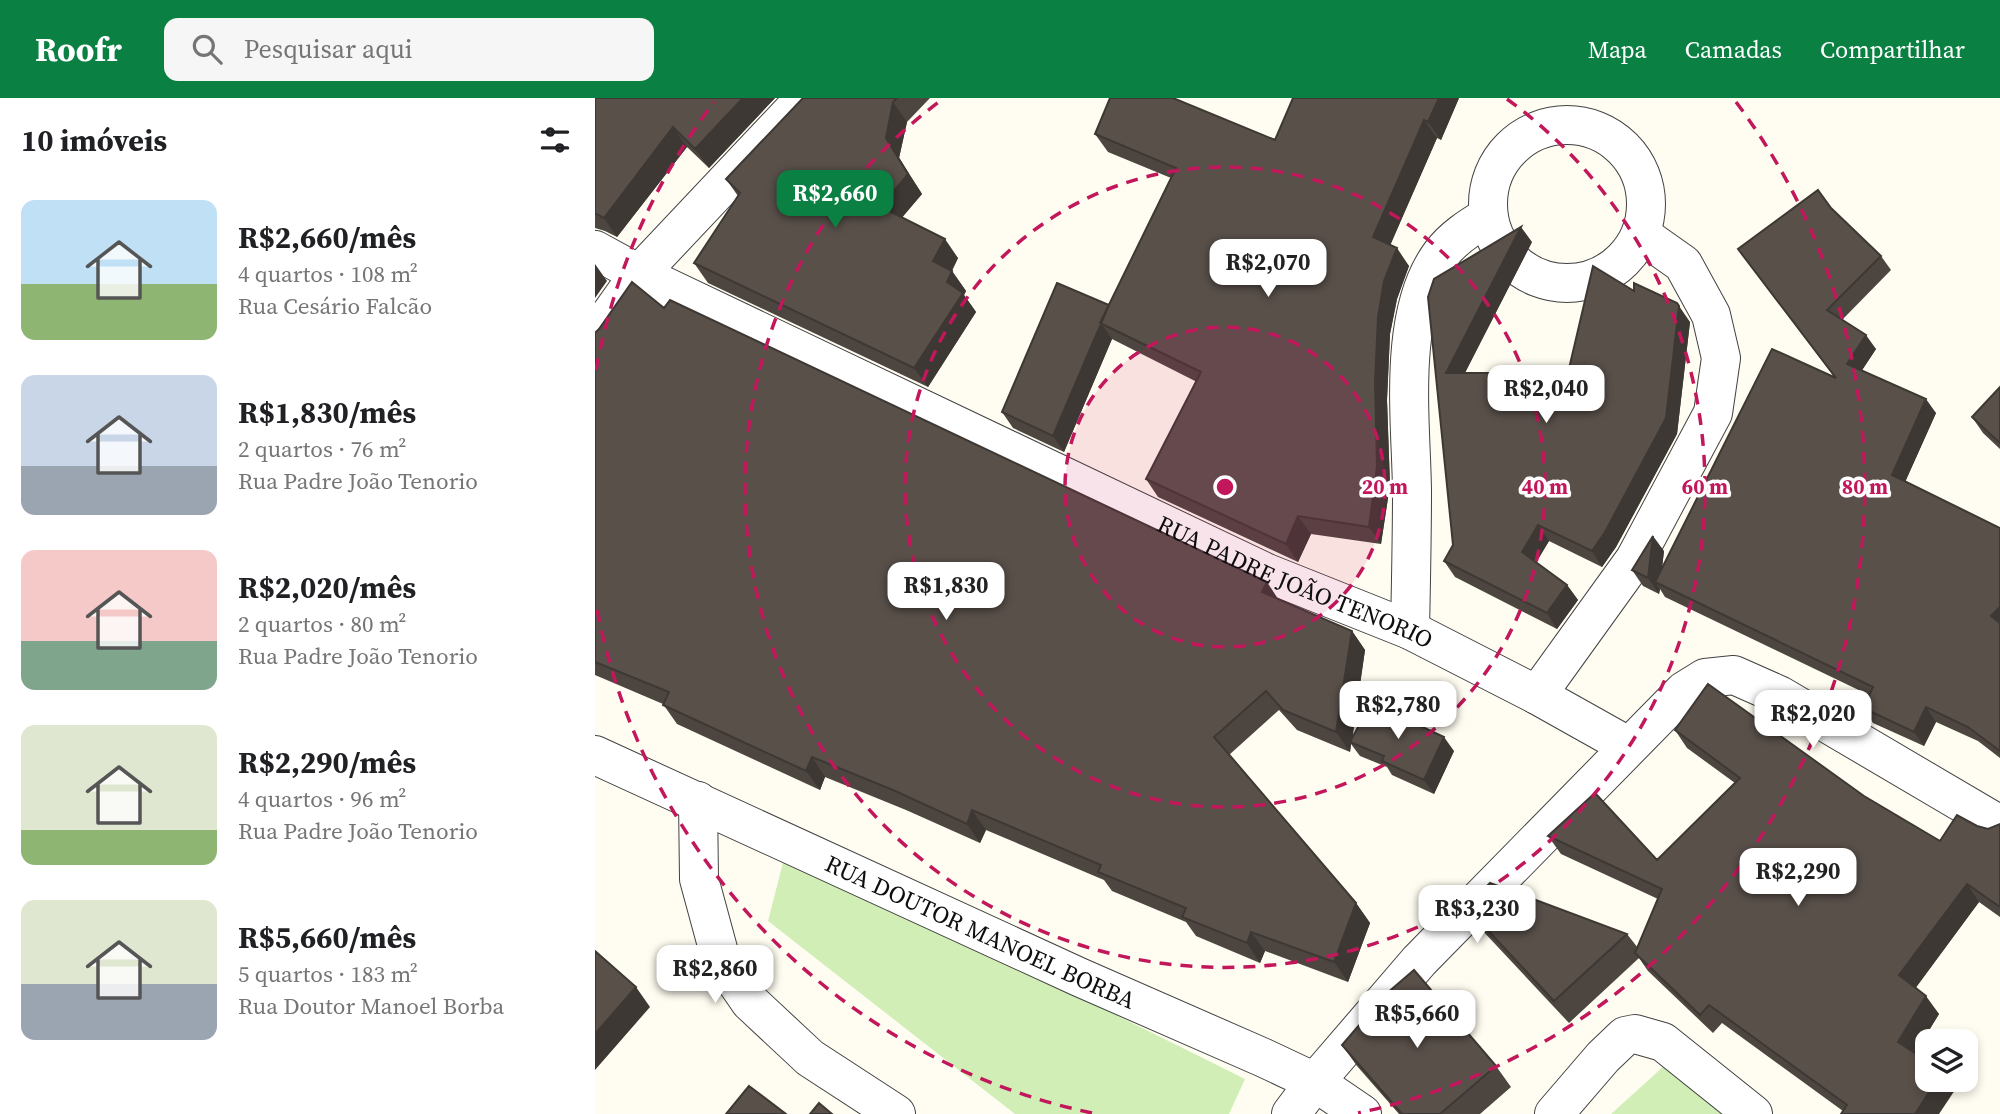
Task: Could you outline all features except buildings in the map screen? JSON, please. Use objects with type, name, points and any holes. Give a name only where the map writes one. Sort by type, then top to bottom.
[{"type":"street","points":[[595,336],[639,274],[805,98]]},
{"type":"street","points":[[1544,112],[1592,128],[1628,152],[1647,191],[1642,235],[1608,274],[1558,284],[1511,263],[1487,217],[1491,177],[1513,144],[1544,112]]},
{"type":"street","points":[[1410,630],[1412,493],[1409,377],[1413,325],[1426,284],[1441,254],[1464,232],[1487,217]]},
{"type":"street","points":[[1537,695],[1635,559],[1713,413],[1721,358],[1711,315],[1683,264],[1642,235]]},
{"type":"street","name":"RUA PADRE JOÃO TENORIO","points":[[595,250],[639,274],[1267,573],[1410,630],[1537,695],[1628,746]]},
{"type":"street","points":[[1291,1114],[1315,1082],[1419,961],[1628,746],[1684,691],[1705,678],[1734,676],[1779,695],[2000,825]]},
{"type":"street","name":"RUA DOUTOR MANOEL BORBA","points":[[595,755],[1066,971],[1264,1058],[1315,1082],[1362,1114]]},
{"type":"street","points":[[698,801],[699,878],[721,960],[750,1002],[810,1058],[896,1114]]},
{"type":"street","points":[[1554,1114],[1603,1056],[1625,1036],[1635,1034],[1663,1042],[1753,1114]]},
{"type":"green space","points":[[786,851],[1245,1079],[1229,1114],[1015,1114],[768,921]]},
{"type":"green space","points":[[1664,1066],[1722,1114],[1611,1114]]}]
